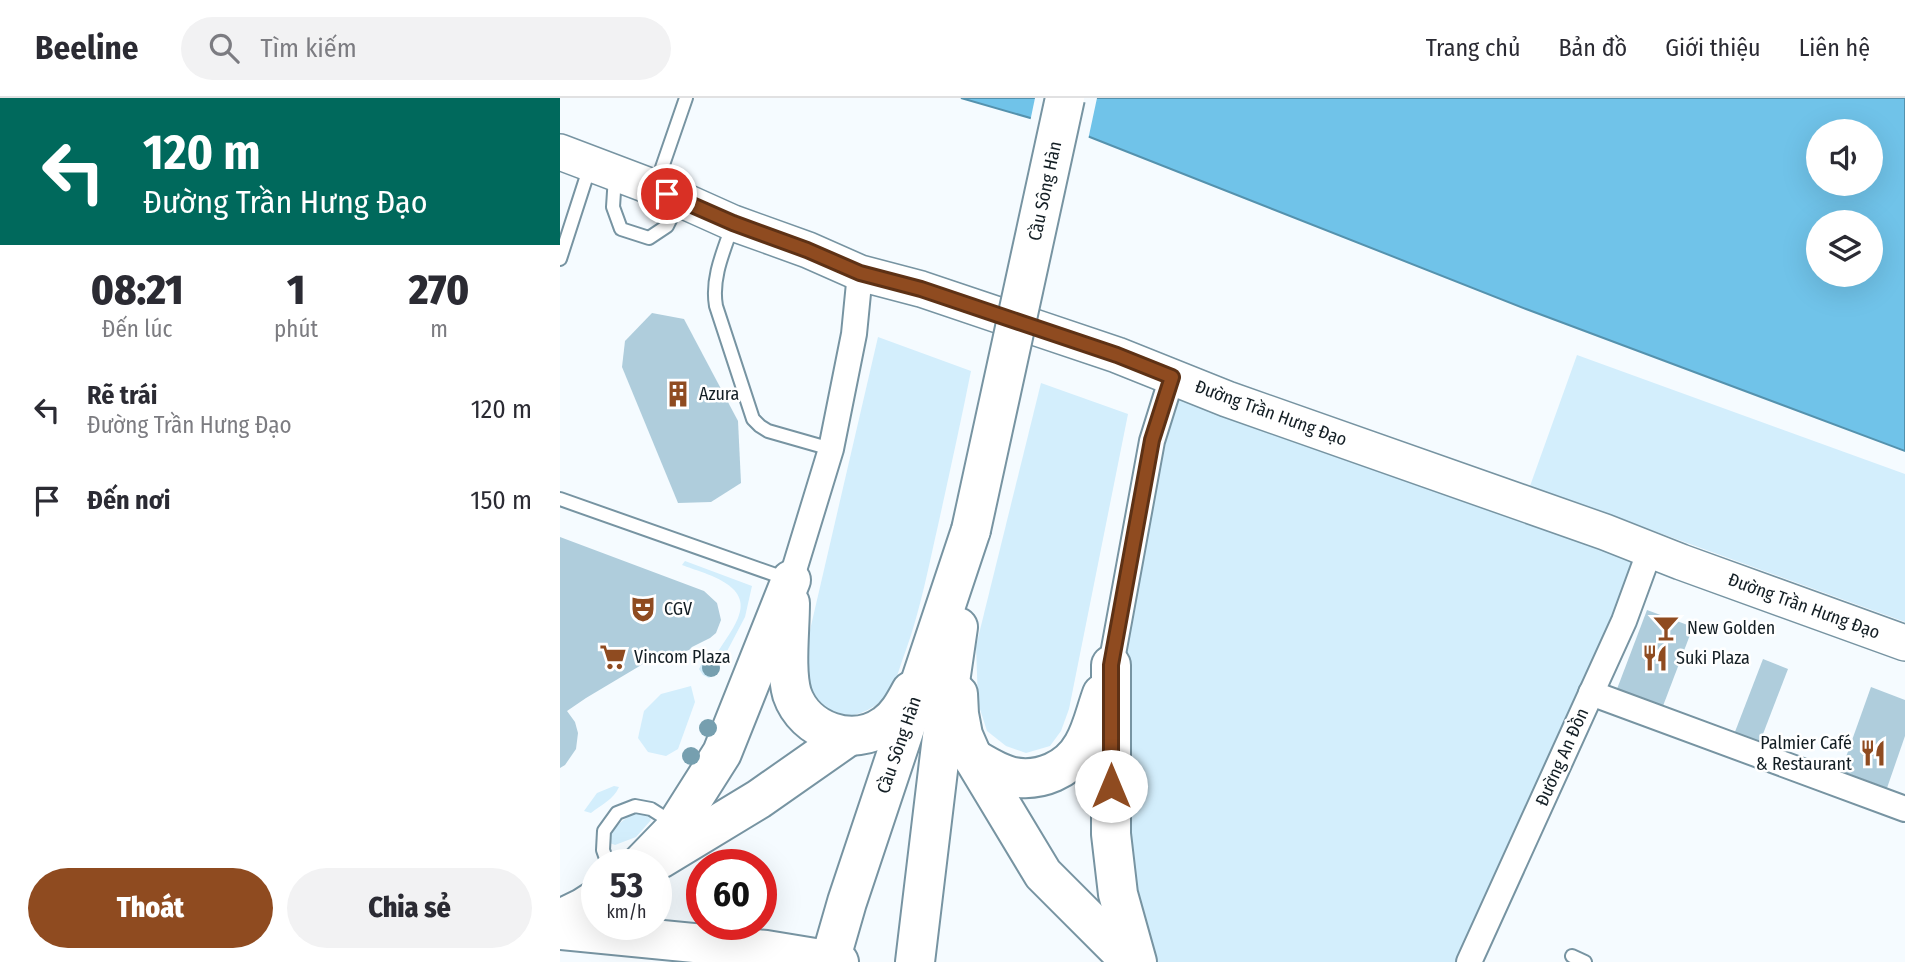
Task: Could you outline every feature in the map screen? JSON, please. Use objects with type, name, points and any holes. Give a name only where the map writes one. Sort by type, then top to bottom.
[{"type":"main road","name":"Cầu Sông Hàn","points":[[833,962],[847,902],[942,652],[1065,98]]},
{"type":"main road","name":"Đường Trần Hưng Đạo","points":[[589,162],[860,273],[921,289],[1117,355],[1227,399],[1605,532],[1905,643]]},
{"type":"main road","points":[[791,580],[789,678],[793,696],[801,712],[830,733],[849,736],[867,734],[885,725],[899,712],[942,652]]},
{"type":"main road","points":[[654,849],[676,825],[722,753],[791,580]]},
{"type":"main road","name":"Cầu Sông Hàn","points":[[915,962],[942,737],[942,652]]},
{"type":"main road","points":[[942,652],[963,736],[973,758],[1043,874],[1131,962]]},
{"type":"main road","points":[[973,758],[1011,777],[1032,778],[1052,773],[1070,762],[1083,746],[1111,665]]},
{"type":"main road","points":[[1111,665],[1111,834],[1118,894],[1137,962]]},
{"type":"main road","points":[[672,851],[759,799],[849,736]]},
{"type":"main road","points":[[560,919],[581,909]]},
{"type":"main road","points":[[560,930],[766,950],[833,962]]},
{"type":"street","points":[[791,580],[831,449],[855,334],[860,273]]},
{"type":"street","points":[[1111,665],[1152,440],[1172,377]]},
{"type":"street","name":"Đường An Đồn","points":[[1469,962],[1624,621],[1650,550]]},
{"type":"street","points":[[1591,693],[1905,809]]},
{"type":"lane","points":[[589,162],[613,207],[621,229],[649,239],[667,226],[668,194],[686,98]]},
{"type":"lane","points":[[560,259],[589,162]]},
{"type":"lane","points":[[733,223],[713,292],[753,419],[768,431],[831,449]]},
{"type":"lane","points":[[560,499],[791,580]]},
{"type":"lane","points":[[603,849],[604,831],[617,813],[635,806],[651,809],[676,825]]},
{"type":"lane","points":[[1572,957],[1585,962]]},
{"type":"shaded area","points":[[878,337],[971,371],[924,586],[896,679],[888,694],[871,708],[849,716],[838,716],[819,708],[812,698],[804,656]]},
{"type":"shaded area","points":[[1577,355],[1905,474],[1905,622],[1530,486]]},
{"type":"shaded area","points":[[1172,377],[1650,550],[1467,962],[1137,962],[1111,665]]},
{"type":"shaded area","points":[[1041,383],[1128,414],[1069,709],[1061,731],[1050,746],[1026,753],[1006,746],[987,731],[978,703],[976,646]]},
{"type":"shaded area","points":[[685,561],[752,586],[745,617],[715,674],[709,678],[699,669],[702,663],[713,661],[735,624],[741,606],[733,589],[714,577],[682,565]]},
{"type":"shaded area","points":[[691,686],[695,702],[678,749],[666,756],[648,752],[638,738],[644,711],[661,694]]},
{"type":"shaded area","points":[[614,786],[619,787],[607,802],[591,813],[584,811],[597,793]]},
{"type":"shaded area","points":[[636,812],[647,813],[651,820],[636,837],[615,845],[607,842],[615,828]]},
{"type":"water","points":[[961,98],[1905,98],[1905,451],[1526,309],[1072,130]]},
{"type":"pier","points":[[1035,98],[1097,98],[1088,140],[1030,122]]},
{"type":"building","name":"Azura","points":[[652,313],[684,319],[738,421],[741,483],[711,502],[678,503],[622,367],[625,341]]},
{"type":"building","name":"Vincom Plaza","points":[[560,537],[704,591],[717,603],[721,620],[716,633],[710,638],[689,650],[643,664],[567,711],[575,722],[578,733],[576,749],[560,768]]},
{"type":"building","name":"Suki Plaza","points":[[1647,610],[1693,627],[1663,706],[1617,689]]},
{"type":"building","points":[[1763,659],[1788,669],[1758,747],[1733,737]]},
{"type":"building","name":"Palmier Café & Restaurant","points":[[1871,687],[1905,700],[1905,736],[1887,788],[1841,771]]},
{"type":"place","name":"Azura","points":[[678,394]]},
{"type":"place","name":"CGV","points":[[643,609]]},
{"type":"place","name":"New Golden","points":[[1666,628]]},
{"type":"place","name":"Vincom Plaza","points":[[613,657]]},
{"type":"place","name":"Suki Plaza","points":[[1655,658]]},
{"type":"place","name":"Palmier Café & Restaurant","points":[[1873,753]]},
{"type":"route","points":[[667,194],[860,273],[921,289],[1117,355],[1172,377],[1152,440],[1111,665],[1111,786]]}]
